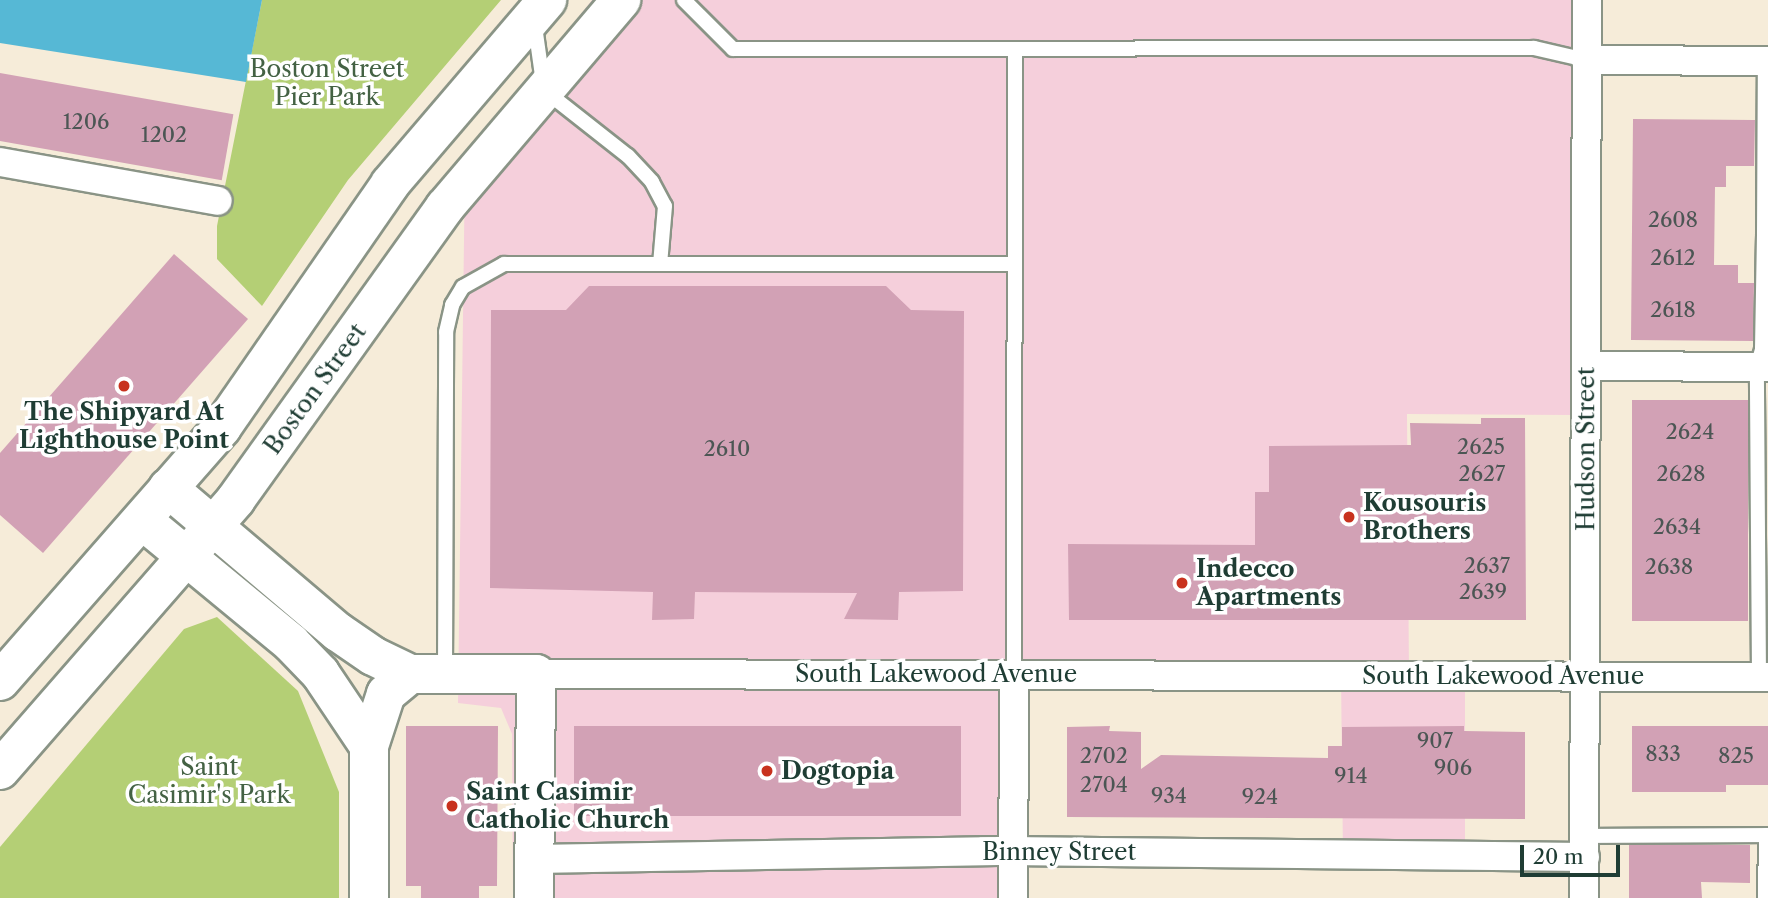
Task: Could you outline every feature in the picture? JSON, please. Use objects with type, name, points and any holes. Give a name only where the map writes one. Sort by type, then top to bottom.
[{"type":"main road","name":"Boston Street","points":[[0,770],[214,525],[445,207],[621,0]]},
{"type":"main road","points":[[0,681],[222,427],[390,184],[541,7]]},
{"type":"main road","name":"South Lakewood Avenue","points":[[169,488],[338,632],[427,674],[536,674]]},
{"type":"main road","points":[[142,520],[291,643],[320,674],[369,746]]},
{"type":"main road","points":[[369,898],[369,746],[386,694],[427,674]]},
{"type":"main road","points":[[534,898],[536,674]]},
{"type":"street","name":"Hudson Street","points":[[1584,898],[1586,366],[1592,60],[1587,0]]},
{"type":"street","points":[[1592,60],[1767,61]]},
{"type":"street","points":[[0,162],[218,201]]},
{"type":"street","points":[[1586,366],[1763,367]]},
{"type":"street","name":"South Lakewood Avenue","points":[[536,674],[1764,677]]},
{"type":"street","points":[[1013,898],[1014,675]]},
{"type":"street","name":"Binney Street","points":[[534,859],[1585,846]]},
{"type":"lane","points":[[684,0],[733,49],[1546,48],[1592,60]]},
{"type":"lane","points":[[541,7],[536,58],[544,90],[628,156],[652,182],[664,206],[660,264]]},
{"type":"lane","points":[[1014,675],[1015,49]]},
{"type":"lane","points":[[1764,677],[1762,349],[1767,61]]},
{"type":"lane","points":[[427,674],[446,332],[452,305],[463,287],[504,264],[1015,264]]},
{"type":"lane","points":[[1585,846],[1767,835],[1765,898]]},
{"type":"shaded area","points":[[592,0],[1577,0],[1576,415],[1407,414],[1409,674],[1465,677],[1465,858],[1343,857],[1341,676],[1010,673],[1013,898],[513,898],[512,734],[501,708],[458,703],[465,162]]},
{"type":"green space","name":"Boston Street Pier Park","points":[[262,0],[501,0],[348,180],[262,306],[217,259],[217,226]]},
{"type":"green space","name":"Saint Casimir's Park","points":[[217,617],[298,691],[339,792],[339,898],[0,898],[0,847],[184,629]]},
{"type":"water","points":[[0,0],[262,0],[246,82],[0,43]]},
{"type":"building","points":[[0,73],[233,114],[222,180],[0,141]]},
{"type":"building","points":[[1633,119],[1755,120],[1754,166],[1726,166],[1726,187],[1715,187],[1714,265],[1738,265],[1738,283],[1754,283],[1753,341],[1631,340]]},
{"type":"building","name":"The Shipyard At Lighthouse Point","points":[[174,254],[248,319],[43,553],[0,515],[0,453]]},
{"type":"building","points":[[589,286],[886,286],[911,310],[964,311],[963,591],[899,592],[898,620],[844,619],[857,593],[695,592],[694,619],[652,620],[653,592],[490,588],[491,310],[566,310]]},
{"type":"building","points":[[1632,400],[1748,400],[1748,621],[1632,621]]},
{"type":"building","points":[[1481,418],[1525,418],[1526,620],[1069,620],[1068,544],[1255,545],[1255,492],[1269,492],[1269,446],[1411,445],[1410,423],[1481,424]]},
{"type":"building","name":"Saint Casimir Catholic Church","points":[[406,726],[498,726],[497,886],[479,886],[479,898],[421,898],[421,886],[406,886]]},
{"type":"building","name":"Dogtopia","points":[[574,726],[961,726],[961,816],[574,816]]},
{"type":"building","points":[[1110,726],[1109,731],[1141,732],[1141,769],[1161,755],[1328,758],[1328,746],[1342,746],[1342,727],[1464,726],[1464,731],[1525,732],[1525,819],[1067,817],[1067,727]]},
{"type":"building","points":[[1632,726],[1768,726],[1768,785],[1726,785],[1726,792],[1632,792]]},
{"type":"building","points":[[1629,845],[1750,845],[1750,883],[1701,882],[1702,898],[1629,898]]},
{"type":"place","name":"The Shipyard At Lighthouse Point","points":[[124,386]]},
{"type":"place","name":"Kousouris Brothers","points":[[1349,517]]},
{"type":"place","name":"Indecco Apartments","points":[[1182,583]]},
{"type":"place","name":"Dogtopia","points":[[767,771]]},
{"type":"place","name":"Saint Casimir Catholic Church","points":[[452,806]]}]
